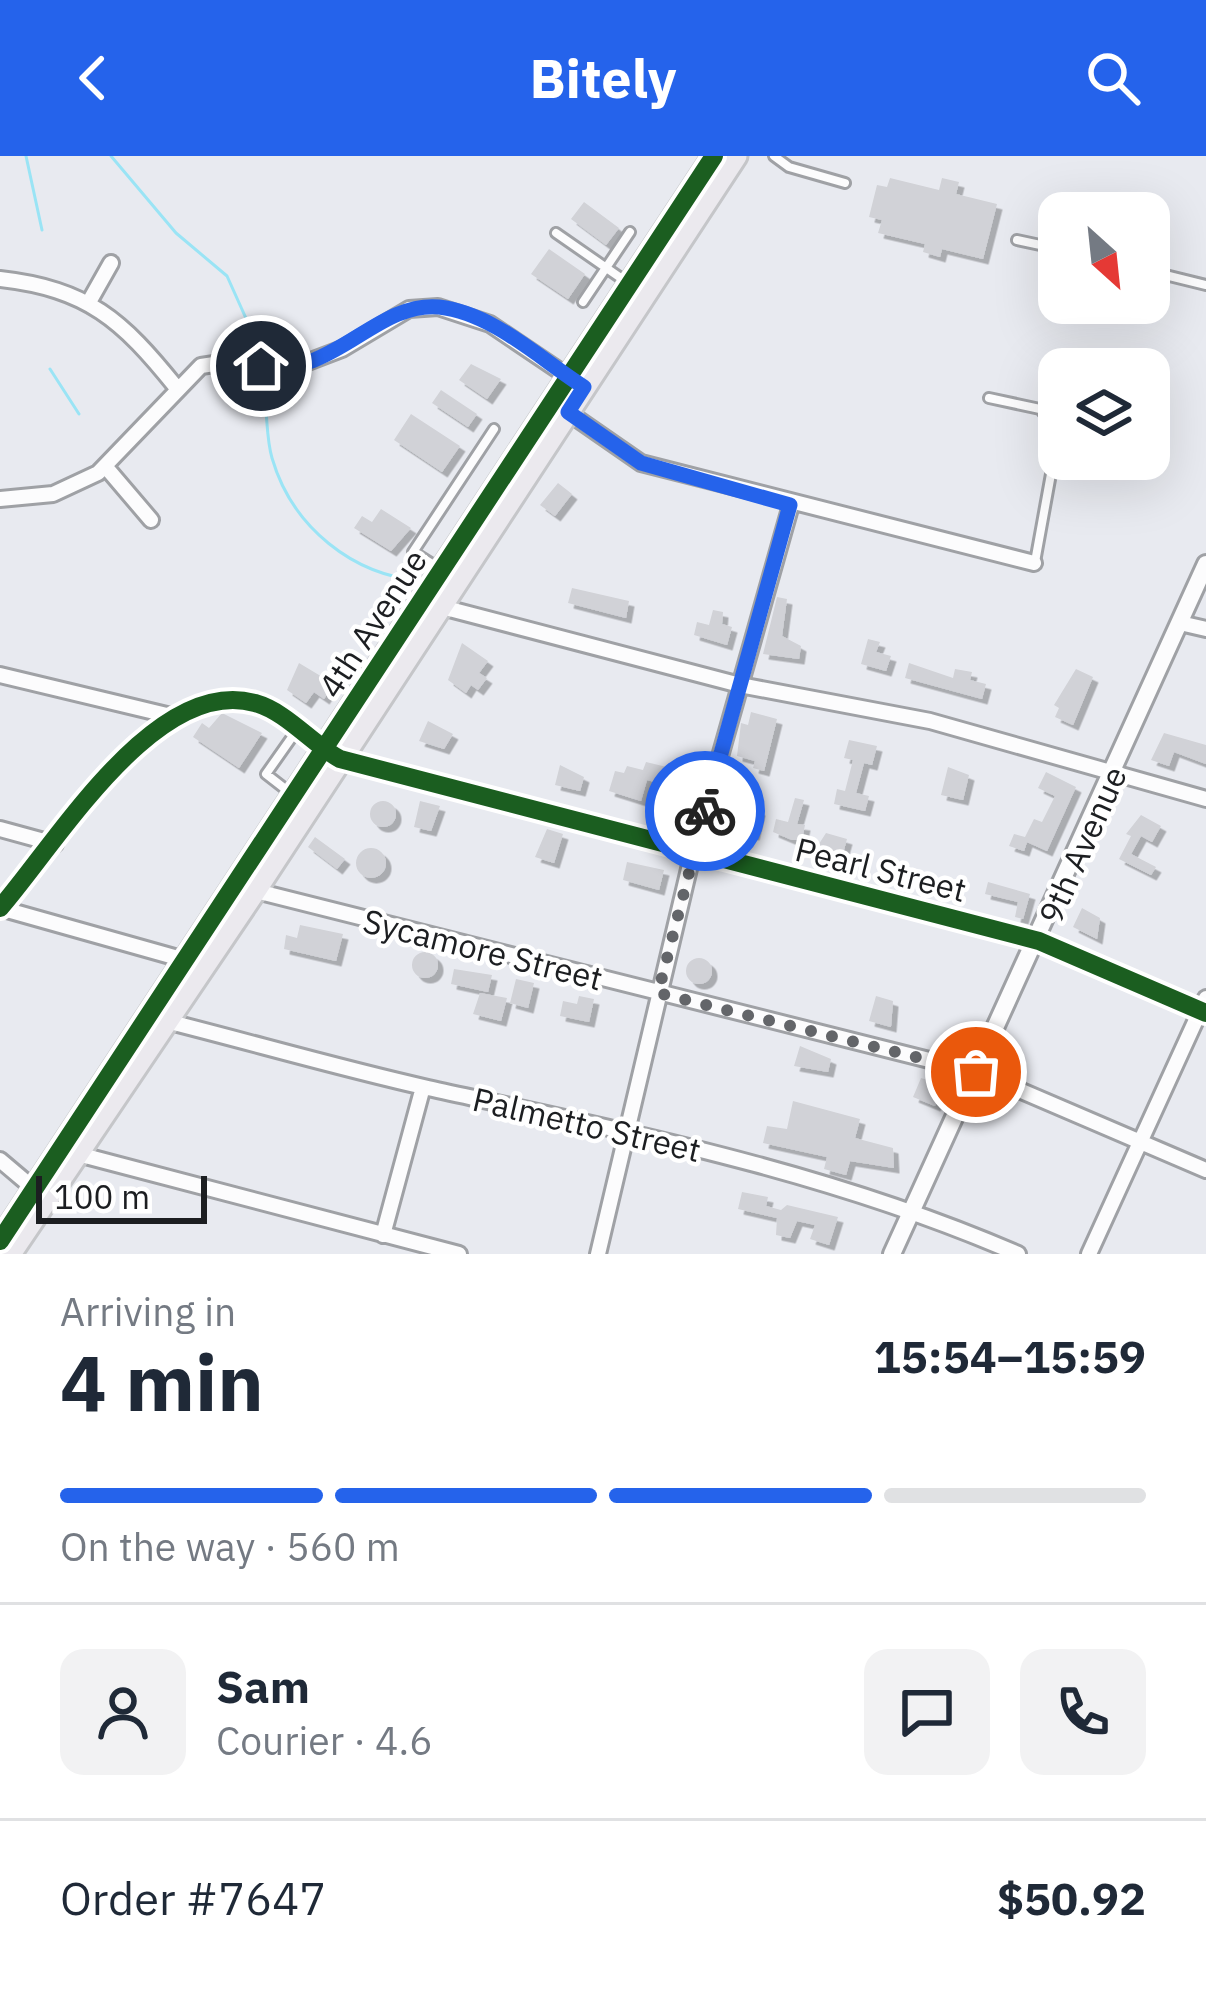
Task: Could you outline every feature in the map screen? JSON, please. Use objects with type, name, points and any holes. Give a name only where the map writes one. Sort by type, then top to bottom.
[{"type":"main road","name":"4th Avenue","points":[[0,1241],[72,1152],[560,407],[629,284],[714,156]]},
{"type":"main road","name":"4th Avenue","points":[[575,382],[736,156]]},
{"type":"main road","name":"4th Avenue","points":[[430,603],[441,570],[560,407]]},
{"type":"main road","name":"4th Avenue","points":[[245,889],[295,796],[332,755]]},
{"type":"main road","name":"4th Avenue","points":[[10,1254],[41,1195]]},
{"type":"street","points":[[89,302],[110,262]]},
{"type":"street","points":[[0,279],[70,292],[89,302],[130,333],[176,387]]},
{"type":"street","points":[[0,499],[53,494],[105,466],[201,366],[234,361],[287,370],[342,349],[409,309],[438,307],[490,324],[575,382]]},
{"type":"street","points":[[560,407],[641,463],[790,505],[1034,563]]},
{"type":"street","points":[[105,466],[151,520]]},
{"type":"street","points":[[598,1254],[693,852],[790,505]]},
{"type":"street","name":"9th Avenue","points":[[892,1254],[1039,941],[1206,564]]},
{"type":"street","points":[[430,603],[740,685],[930,721],[1206,799]]},
{"type":"street","points":[[1180,623],[1206,629]]},
{"type":"street","points":[[0,675],[171,716]]},
{"type":"street","points":[[195,963],[0,908],[130,752],[171,716],[208,703],[254,703],[332,755]]},
{"type":"street","name":"Pearl Street","points":[[332,755],[1039,941],[1204,1008]]},
{"type":"street","points":[[0,829],[55,844]]},
{"type":"street","name":"Sycamore Street","points":[[245,889],[976,1072],[1206,1171]]},
{"type":"street","points":[[1089,1254],[1204,1008]]},
{"type":"street","name":"Palmetto Street","points":[[158,1019],[423,1087],[628,1131],[911,1208],[1018,1254]]},
{"type":"street","points":[[383,1235],[423,1087]]},
{"type":"street","points":[[72,1152],[459,1254]]},
{"type":"street","points":[[0,1160],[41,1195]]},
{"type":"lane","points":[[774,156],[789,167],[845,183]]},
{"type":"lane","points":[[583,302],[630,232]]},
{"type":"lane","points":[[556,233],[629,284]]},
{"type":"lane","points":[[1017,240],[1038,244]]},
{"type":"lane","points":[[1170,276],[1206,285]]},
{"type":"lane","points":[[989,398],[1040,410],[1059,430],[1034,563]]},
{"type":"lane","points":[[441,570],[413,552],[494,429]]},
{"type":"lane","points":[[295,796],[266,774],[298,730]]},
{"type":"building","points":[[890,178],[939,190],[942,178],[959,182],[956,194],[997,204],[983,259],[942,249],[940,257],[923,252],[925,244],[878,233],[882,220],[869,217],[877,185],[887,187]]},
{"type":"building","points":[[584,202],[619,228],[606,245],[571,219]]},
{"type":"building","points":[[549,249],[585,274],[568,299],[531,274]]},
{"type":"building","points":[[471,364],[501,379],[487,399],[459,380]]},
{"type":"building","points":[[441,390],[477,414],[468,427],[432,403]]},
{"type":"building","points":[[411,414],[460,446],[442,472],[394,440]]},
{"type":"building","points":[[558,483],[572,494],[555,516],[540,505]]},
{"type":"building","points":[[381,509],[411,528],[391,551],[354,528],[362,516],[372,522]]},
{"type":"building","points":[[572,588],[629,601],[626,618],[568,603]]},
{"type":"building","points":[[777,597],[787,599],[782,636],[801,646],[799,659],[763,654]]},
{"type":"building","points":[[713,610],[723,612],[722,624],[732,627],[727,645],[694,635],[697,622],[709,625]]},
{"type":"building","points":[[868,639],[880,642],[876,652],[891,656],[886,671],[861,664]]},
{"type":"building","points":[[462,643],[488,661],[479,673],[487,678],[478,690],[471,685],[466,693],[448,680]]},
{"type":"building","points":[[299,663],[334,684],[324,699],[314,692],[306,703],[287,690]]},
{"type":"building","points":[[909,663],[953,678],[955,669],[972,672],[970,680],[986,684],[982,699],[905,678]]},
{"type":"building","points":[[1076,669],[1093,677],[1073,725],[1055,717],[1059,708],[1054,705]]},
{"type":"building","points":[[751,712],[777,719],[764,771],[753,768],[755,761],[737,756],[741,723],[748,725]]},
{"type":"building","points":[[222,713],[262,733],[239,768],[193,737],[202,723],[209,728]]},
{"type":"building","points":[[428,721],[453,734],[444,749],[419,741]]},
{"type":"building","points":[[1164,733],[1206,745],[1206,764],[1174,752],[1169,766],[1151,760]]},
{"type":"building","points":[[849,740],[877,746],[872,765],[864,763],[856,793],[869,796],[865,811],[834,804],[837,789],[845,791],[853,760],[844,758]]},
{"type":"building","points":[[646,762],[671,768],[666,785],[647,780],[641,801],[609,791],[615,771],[624,773],[627,766],[643,770]]},
{"type":"building","points":[[560,765],[584,777],[580,791],[555,785]]},
{"type":"building","points":[[948,767],[969,775],[963,800],[941,795]]},
{"type":"building","points":[[1046,772],[1076,787],[1047,851],[1027,842],[1024,851],[1009,846],[1014,834],[1025,837],[1034,819],[1042,822],[1055,796],[1038,788]]},
{"type":"building","points":[[673,786],[697,792],[688,825],[673,822],[678,801],[670,799]]},
{"type":"building","points":[[795,798],[804,800],[797,824],[805,825],[802,840],[773,832],[776,819],[788,822]]},
{"type":"building","points":[[383,801],[396,814],[383,827],[370,814]]},
{"type":"building","points":[[420,801],[440,806],[431,831],[414,827]]},
{"type":"building","points":[[746,807],[760,810],[754,835],[725,827],[723,839],[711,836],[717,811],[744,817]]},
{"type":"building","points":[[1141,815],[1161,826],[1152,842],[1141,836],[1131,854],[1156,867],[1151,875],[1119,859],[1131,836],[1126,834]]},
{"type":"building","points":[[547,829],[563,834],[554,863],[535,857]]},
{"type":"building","points":[[826,833],[847,839],[842,857],[815,850]]},
{"type":"building","points":[[315,837],[345,859],[337,869],[308,847]]},
{"type":"building","points":[[371,848],[386,863],[371,878],[356,863]]},
{"type":"building","points":[[627,862],[664,870],[659,890],[623,880]]},
{"type":"building","points":[[988,882],[1030,894],[1023,919],[1015,917],[1018,902],[985,894]]},
{"type":"building","points":[[1082,908],[1100,918],[1097,939],[1073,927]]},
{"type":"building","points":[[300,925],[343,934],[336,961],[284,949],[286,935],[297,938]]},
{"type":"building","points":[[425,952],[438,965],[425,978],[412,965]]},
{"type":"building","points":[[699,958],[712,971],[699,984],[686,971]]},
{"type":"building","points":[[454,969],[492,975],[488,992],[451,984]]},
{"type":"building","points":[[516,979],[534,983],[528,1008],[510,1003]]},
{"type":"building","points":[[480,993],[507,998],[501,1021],[473,1014]]},
{"type":"building","points":[[579,996],[594,999],[589,1022],[560,1016],[563,1001],[577,1004]]},
{"type":"building","points":[[876,996],[893,1001],[891,1027],[869,1021]]},
{"type":"building","points":[[800,1046],[831,1059],[828,1072],[794,1066]]},
{"type":"building","points":[[921,1078],[944,1085],[935,1106],[913,1097]]},
{"type":"building","points":[[793,1101],[860,1119],[855,1138],[893,1148],[894,1168],[850,1161],[846,1175],[824,1169],[827,1157],[763,1143],[767,1126],[787,1129]]},
{"type":"building","points":[[742,1192],[768,1197],[766,1206],[781,1210],[787,1205],[838,1217],[829,1245],[810,1239],[815,1225],[797,1221],[790,1238],[776,1235],[777,1218],[738,1209]]},
{"type":"waterway","points":[[26,156],[42,230]]},
{"type":"waterway","points":[[111,156],[176,233],[227,276],[257,343]]},
{"type":"waterway","points":[[50,369],[79,414]]},
{"type":"waterway","points":[[258,376],[272,458],[281,483],[310,526],[350,558],[397,577],[423,581]]},
{"type":"cycle path","points":[[0,1241],[714,156]]},
{"type":"cycle path","points":[[0,908],[79,808],[146,739],[181,714],[218,701],[255,703],[278,713],[340,759],[1039,941],[1206,1013]]},
{"type":"way so far","points":[[705,811],[658,993],[976,1072]]},
{"type":"route","points":[[261,366],[287,370],[342,349],[409,309],[438,307],[464,313],[490,324],[584,387],[568,412],[641,463],[790,505],[705,811]]}]
